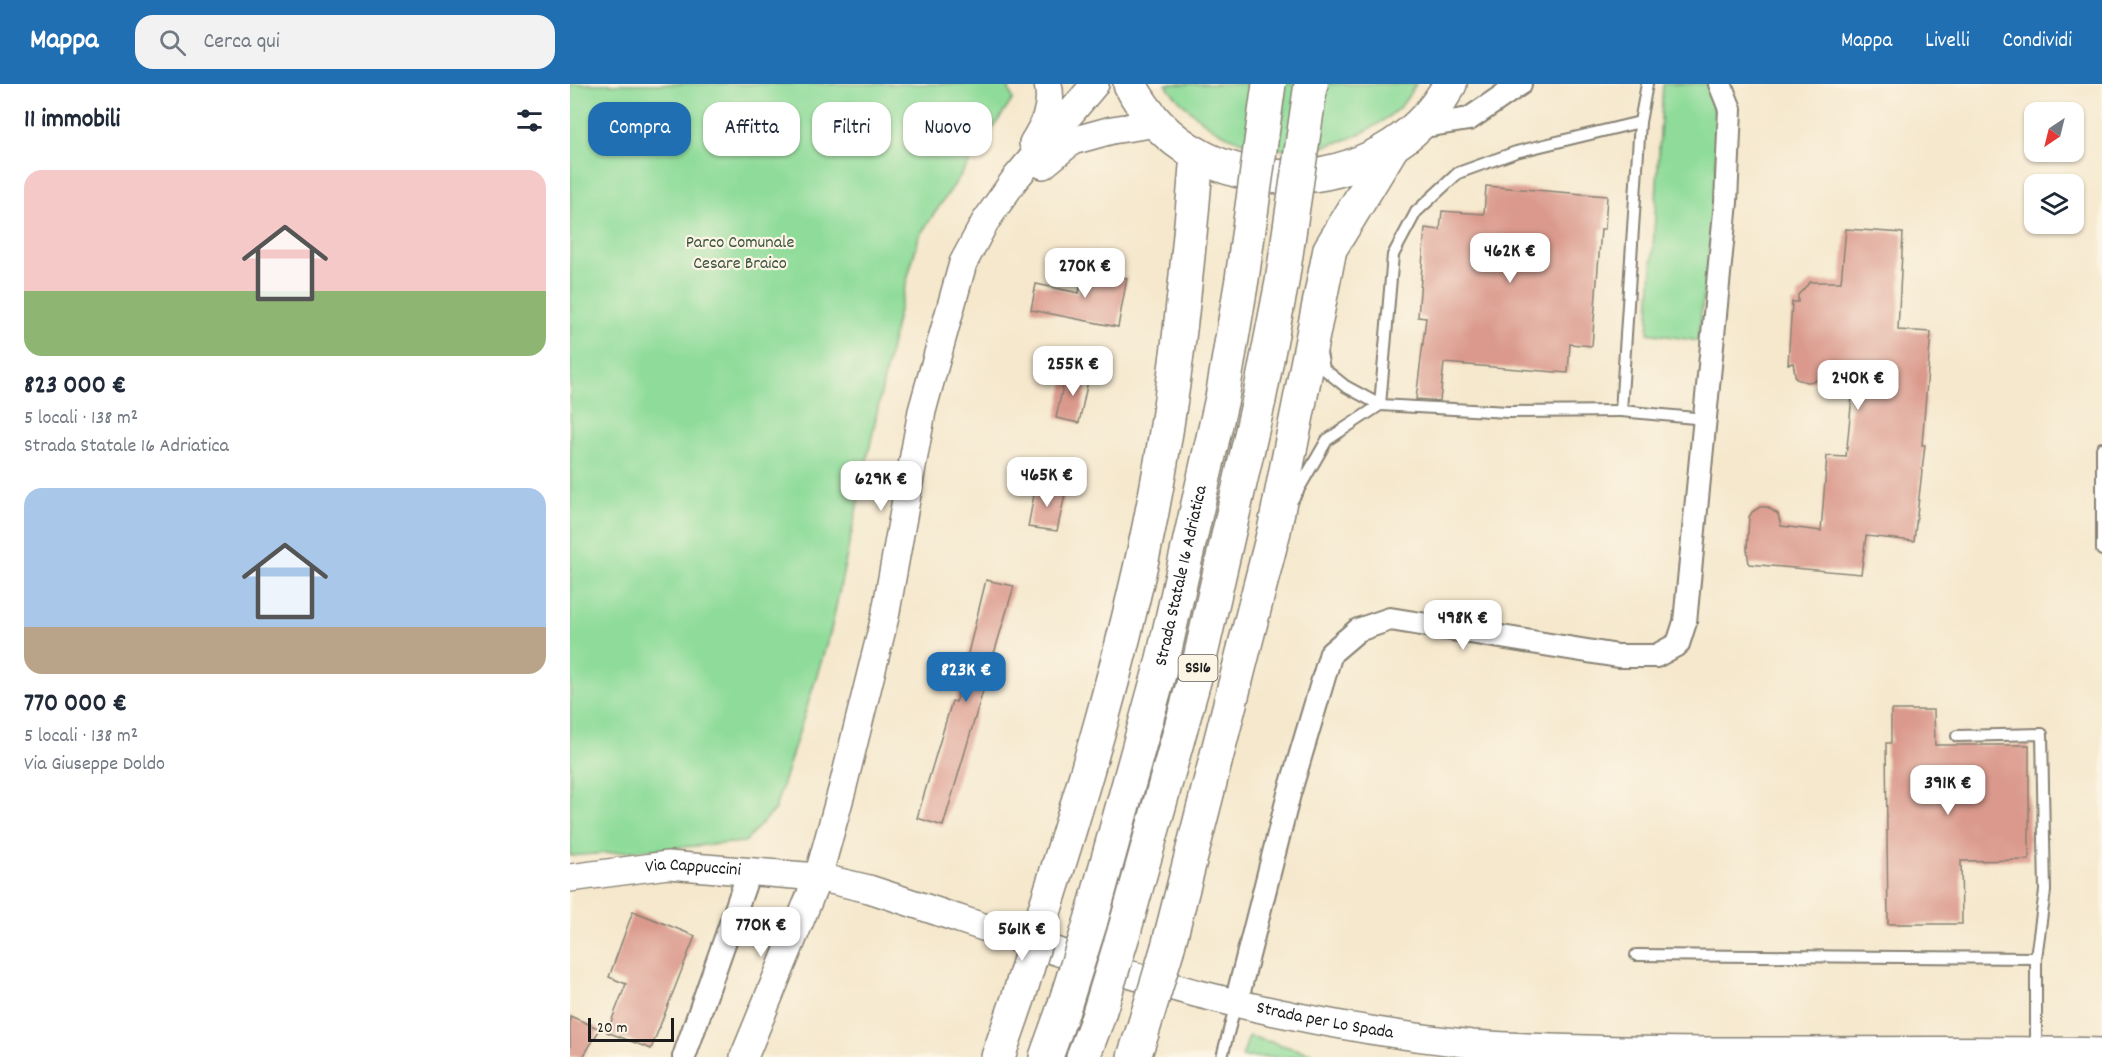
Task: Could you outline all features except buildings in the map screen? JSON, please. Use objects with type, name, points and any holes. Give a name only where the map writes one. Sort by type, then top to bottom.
[{"type":"highway","points":[[1130,84],[1158,123],[1197,154],[1245,173],[1295,179],[1345,171],[1391,149],[1418,127],[1443,98],[1450,84]]},
{"type":"highway","name":"Strada Statale 16 Adriatica","points":[[1046,1057],[1090,924],[1162,663],[1222,398],[1242,279],[1269,84]]},
{"type":"highway","name":"Strada Statale 16 Adriatica","points":[[1083,1057],[1124,932],[1199,663],[1259,400],[1282,282],[1311,84]]},
{"type":"highway","points":[[1138,1045],[1168,947],[1274,531],[1330,249],[1391,149]]},
{"type":"highway","points":[[998,1057],[1099,737],[1149,527],[1185,301],[1197,154]]},
{"type":"street","points":[[744,1057],[819,877],[885,617],[922,411],[960,274],[985,222],[1015,178],[1043,127],[1051,99],[1048,84]]},
{"type":"street","points":[[1015,178],[1095,84]]},
{"type":"street","points":[[1418,127],[1468,119],[1521,84]]},
{"type":"street","points":[[1236,1003],[1290,794],[1332,653],[1358,630],[1390,618],[1618,656],[1656,656],[1678,644],[1685,622],[1726,202],[1730,109],[1720,84]]},
{"type":"street","points":[[1015,178],[1035,171],[1072,141],[1112,130],[1158,123]]},
{"type":"street","name":"Via Cappuccini","points":[[570,878],[668,865],[819,877]]},
{"type":"street","points":[[684,1057],[749,872]]},
{"type":"street","name":"Strada per Lo Spada","points":[[819,877],[869,889],[1196,993],[1349,1025],[1473,1044],[1607,1054],[1743,1056],[2048,1051],[2097,1046]]},
{"type":"lane","points":[[1621,411],[1640,122],[1647,84]]},
{"type":"lane","points":[[1380,405],[1393,255],[1416,212],[1458,173],[1516,153],[1640,122]]},
{"type":"lane","points":[[1314,324],[1324,369],[1345,386],[1380,405],[1508,412],[1621,411],[1705,419]]},
{"type":"lane","points":[[1274,531],[1327,440],[1380,405]]},
{"type":"lane","points":[[2102,448],[2102,550]]},
{"type":"lane","points":[[1957,736],[2042,734],[2045,891],[2036,958],[2048,1051]]},
{"type":"lane","points":[[1635,955],[2036,958]]},
{"type":"lane","points":[[1222,1057],[1236,1003]]},
{"type":"green space","name":"Parco Comunale Cesare Braico","points":[[570,84],[1007,84],[1013,99],[992,130],[992,102],[903,102],[903,156],[974,156],[919,236],[897,318],[831,630],[775,809],[745,842],[570,856]]},
{"type":"green space","points":[[1166,84],[1416,84],[1400,107],[1377,125],[1351,138],[1324,146],[1296,150],[1267,148],[1240,141],[1214,129],[1181,102]]},
{"type":"green space","points":[[1663,84],[1709,84],[1714,112],[1716,176],[1714,211],[1698,341],[1648,333]]},
{"type":"green space","points":[[1249,1036],[1324,1057],[1242,1057]]}]
